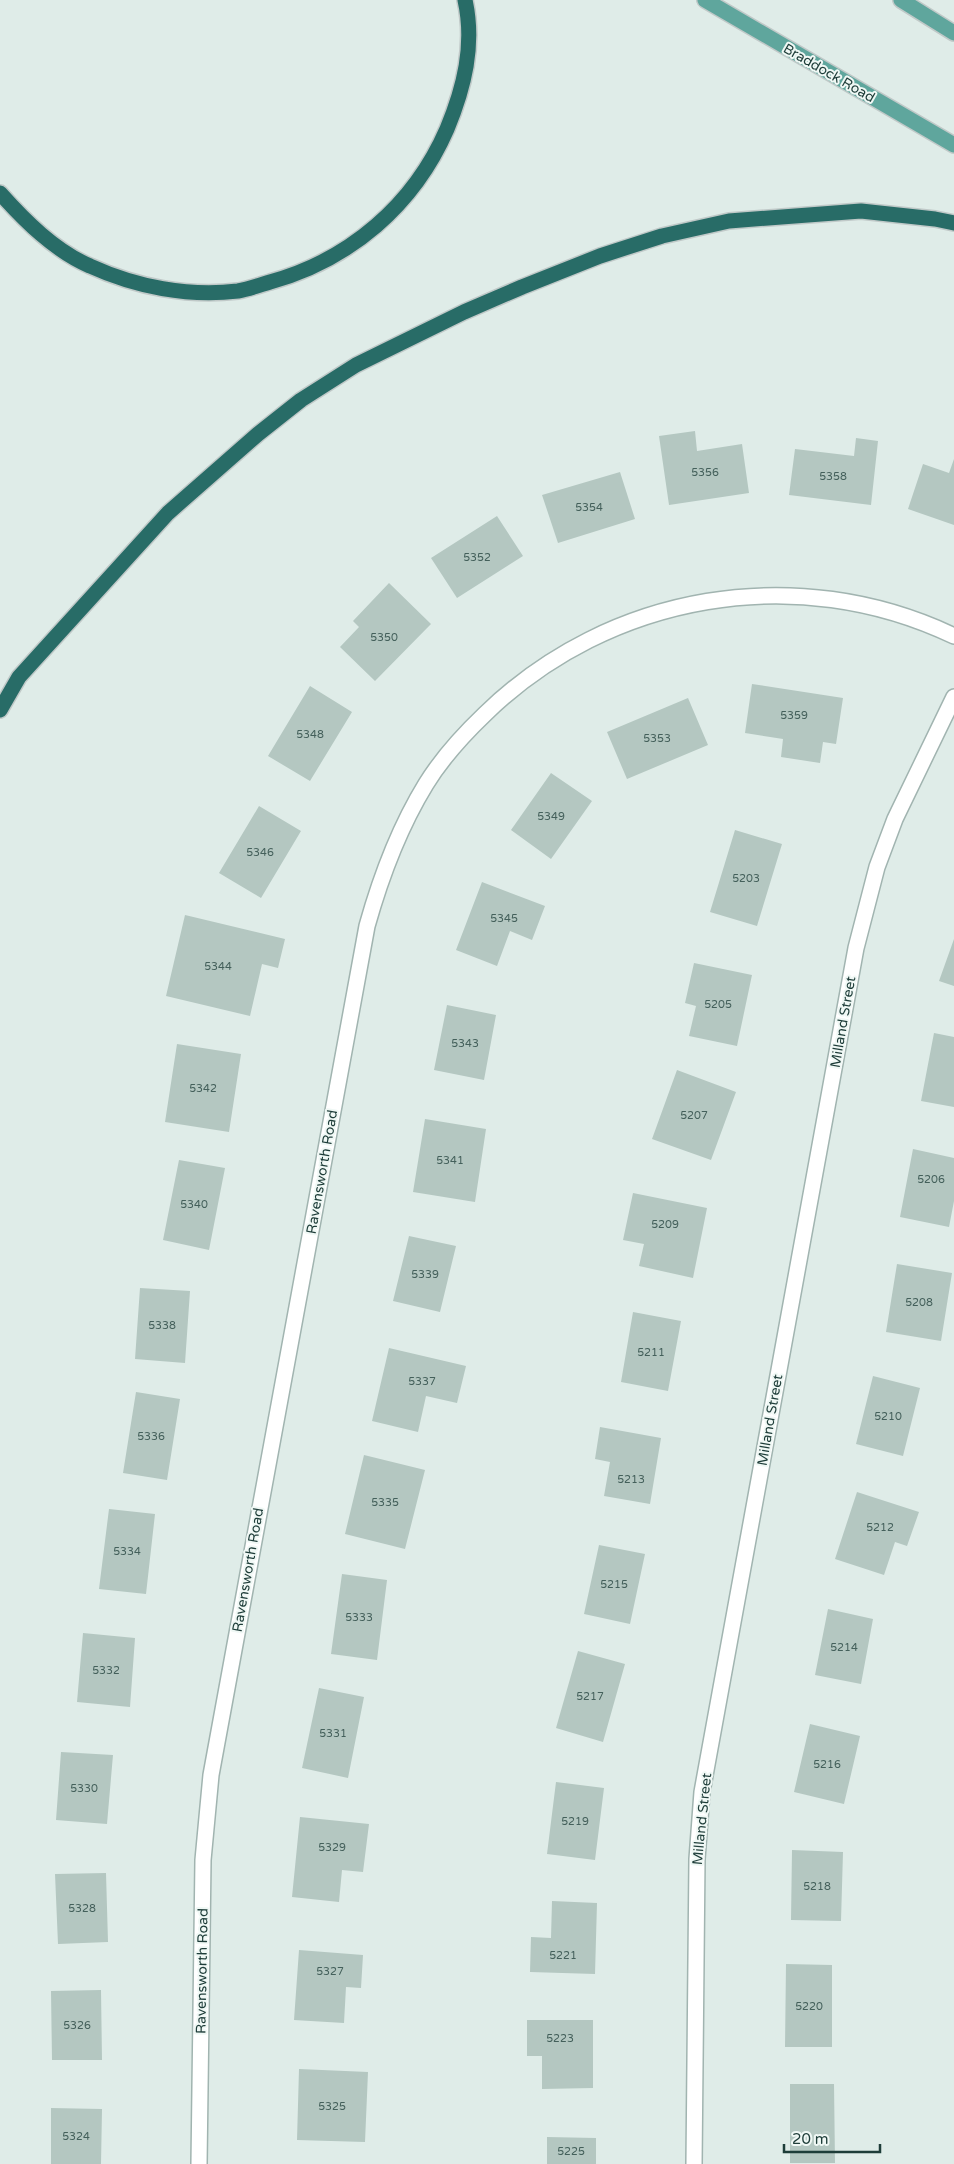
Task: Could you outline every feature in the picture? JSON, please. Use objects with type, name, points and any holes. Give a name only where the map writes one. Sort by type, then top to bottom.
[{"type":"highway","points":[[0,192],[36,230],[61,249],[89,266],[127,280],[164,290],[202,292],[238,291],[286,278],[330,259],[363,238],[392,213],[418,180],[439,146],[465,79],[468,42],[465,0]]},
{"type":"highway","points":[[0,710],[19,677],[168,513],[258,434],[302,400],[356,366],[464,312],[522,287],[600,256],[662,236],[729,221],[861,211],[935,219],[954,223]]},
{"type":"main road","name":"Braddock Road","points":[[705,0],[954,145]]},
{"type":"main road","points":[[901,0],[954,32]]},
{"type":"street","name":"Ravensworth Road","points":[[200,2164],[203,1860],[210,1776],[367,926],[378,887],[399,832],[427,782],[462,736],[504,696],[546,664],[597,635],[654,613],[707,600],[762,595],[822,597],[872,607],[928,624],[954,636]]},
{"type":"street","name":"Milland Street","points":[[694,2164],[696,1859],[702,1792],[856,948],[878,867],[896,819],[954,698]]},
{"type":"building","points":[[695,431],[697,451],[742,444],[749,493],[669,505],[659,436]]},
{"type":"building","points":[[856,438],[878,441],[871,505],[789,495],[795,449],[854,456]]},
{"type":"building","points":[[954,459],[954,525],[908,509],[923,464],[949,473]]},
{"type":"building","points":[[620,472],[635,519],[558,543],[542,495]]},
{"type":"building","points":[[497,516],[523,556],[457,598],[431,558]]},
{"type":"building","points":[[389,583],[431,624],[375,681],[340,647],[359,627],[353,621]]},
{"type":"building","points":[[752,684],[843,698],[836,744],[823,742],[820,763],[781,757],[783,739],[745,733]]},
{"type":"building","points":[[310,686],[352,712],[310,781],[268,756]]},
{"type":"building","points":[[688,698],[708,745],[627,779],[607,732]]},
{"type":"building","points":[[551,773],[592,801],[551,859],[511,830]]},
{"type":"building","points":[[259,806],[301,831],[261,898],[219,873]]},
{"type":"building","points":[[735,830],[782,844],[757,926],[710,912]]},
{"type":"building","points":[[482,882],[545,906],[532,940],[510,931],[497,966],[456,950]]},
{"type":"building","points":[[185,915],[285,939],[278,968],[262,964],[250,1016],[166,996]]},
{"type":"building","points":[[954,939],[954,986],[939,981]]},
{"type":"building","points":[[694,963],[752,975],[737,1046],[689,1036],[696,1006],[685,1003]]},
{"type":"building","points":[[447,1005],[496,1015],[484,1080],[434,1070]]},
{"type":"building","points":[[934,1033],[954,1037],[954,1107],[921,1101]]},
{"type":"building","points":[[177,1044],[241,1054],[229,1132],[165,1122]]},
{"type":"building","points":[[677,1070],[736,1092],[711,1160],[652,1139]]},
{"type":"building","points":[[425,1119],[486,1129],[475,1202],[413,1192]]},
{"type":"building","points":[[913,1149],[954,1158],[954,1201],[949,1227],[900,1217]]},
{"type":"building","points":[[179,1160],[225,1168],[209,1250],[163,1240]]},
{"type":"building","points":[[633,1193],[707,1208],[693,1278],[639,1266],[644,1244],[623,1240]]},
{"type":"building","points":[[409,1236],[456,1246],[440,1312],[393,1301]]},
{"type":"building","points":[[897,1264],[952,1273],[941,1341],[886,1332]]},
{"type":"building","points":[[140,1288],[190,1291],[185,1363],[135,1359]]},
{"type":"building","points":[[633,1312],[681,1321],[668,1391],[621,1382]]},
{"type":"building","points":[[389,1348],[466,1366],[457,1403],[426,1396],[418,1432],[372,1421]]},
{"type":"building","points":[[873,1376],[920,1388],[903,1456],[856,1444]]},
{"type":"building","points":[[136,1392],[180,1399],[167,1480],[123,1473]]},
{"type":"building","points":[[600,1427],[661,1438],[650,1504],[604,1496],[610,1462],[595,1459]]},
{"type":"building","points":[[364,1455],[425,1470],[405,1549],[345,1534]]},
{"type":"building","points":[[857,1492],[919,1512],[907,1546],[895,1542],[884,1575],[835,1559]]},
{"type":"building","points":[[109,1509],[155,1514],[146,1594],[99,1589]]},
{"type":"building","points":[[599,1545],[645,1554],[630,1624],[584,1614]]},
{"type":"building","points":[[342,1574],[387,1580],[377,1660],[331,1654]]},
{"type":"building","points":[[828,1609],[873,1619],[861,1684],[815,1675]]},
{"type":"building","points":[[83,1633],[135,1638],[130,1707],[77,1702]]},
{"type":"building","points":[[578,1651],[625,1664],[603,1742],[556,1728]]},
{"type":"building","points":[[319,1688],[364,1697],[348,1778],[302,1768]]},
{"type":"building","points":[[810,1724],[860,1736],[844,1804],[794,1792]]},
{"type":"building","points":[[61,1752],[113,1755],[107,1824],[56,1820]]},
{"type":"building","points":[[556,1782],[604,1788],[595,1860],[547,1854]]},
{"type":"building","points":[[300,1817],[369,1824],[363,1872],[342,1870],[339,1902],[292,1897]]},
{"type":"building","points":[[792,1850],[843,1852],[841,1921],[791,1920]]},
{"type":"building","points":[[106,1873],[108,1942],[58,1944],[55,1874]]},
{"type":"building","points":[[552,1901],[597,1903],[595,1974],[530,1972],[531,1937],[551,1938]]},
{"type":"building","points":[[299,1950],[363,1955],[361,1988],[346,1987],[344,2023],[294,2020]]},
{"type":"building","points":[[786,1964],[832,1965],[832,2047],[785,2047]]},
{"type":"building","points":[[101,1990],[102,2060],[52,2060],[51,1991]]},
{"type":"building","points":[[527,2020],[593,2020],[593,2088],[542,2089],[542,2056],[527,2056]]},
{"type":"building","points":[[299,2069],[368,2072],[365,2142],[297,2140]]},
{"type":"building","points":[[790,2084],[834,2084],[835,2163],[790,2163]]},
{"type":"building","points":[[51,2108],[102,2109],[101,2164],[51,2164]]},
{"type":"building","points":[[547,2137],[596,2138],[596,2164],[547,2164]]}]
